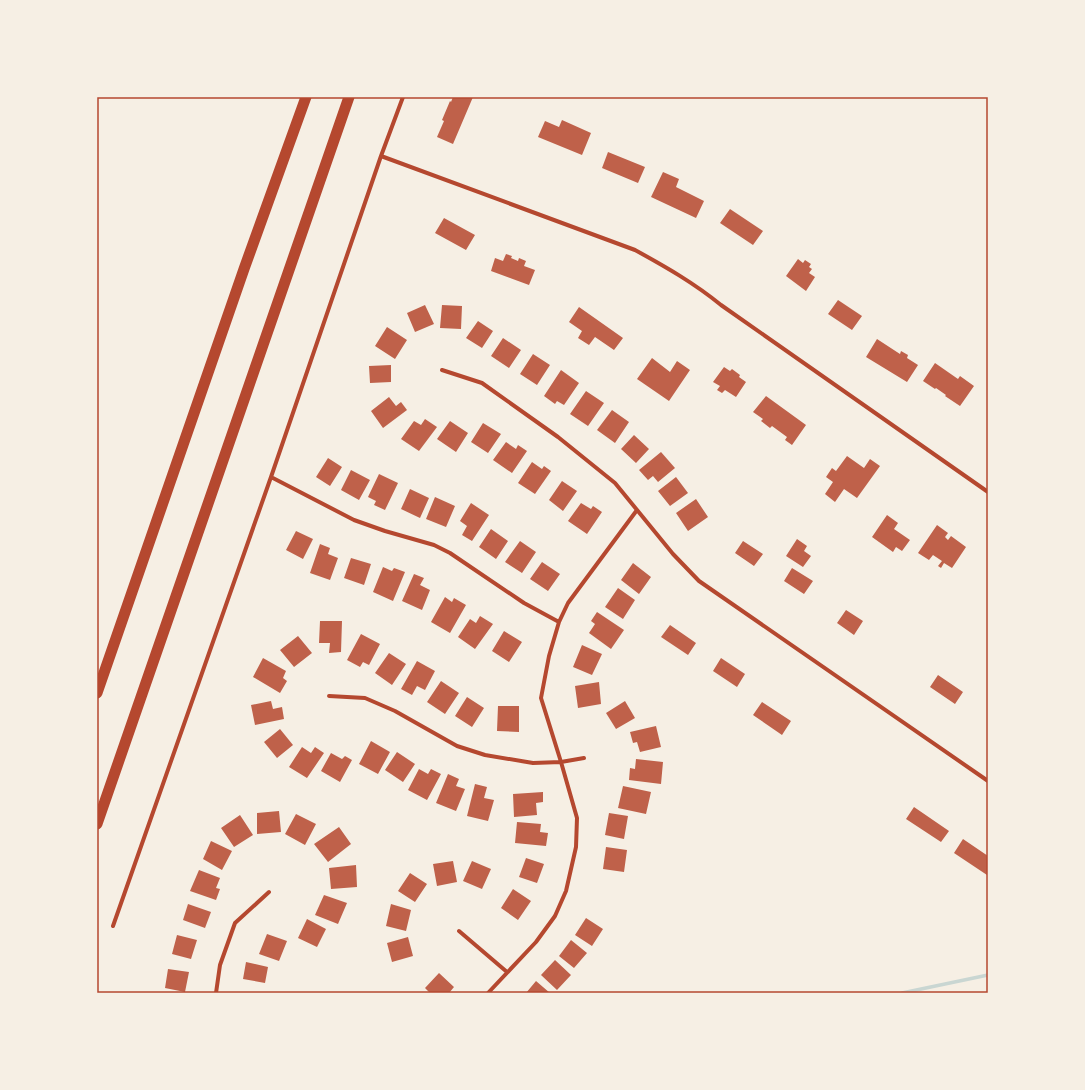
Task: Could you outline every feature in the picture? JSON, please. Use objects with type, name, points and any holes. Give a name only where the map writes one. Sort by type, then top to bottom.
[{"type":"highway","points":[[97,692],[233,300],[306,97]]},
{"type":"highway","points":[[97,824],[349,97]]},
{"type":"street","points":[[113,926],[272,477],[381,156],[403,97]]},
{"type":"street","points":[[381,156],[635,250],[671,270],[702,290],[988,492]]},
{"type":"street","points":[[442,370],[482,383],[558,437],[615,483],[673,554],[699,581],[988,781]]},
{"type":"street","points":[[272,477],[354,520],[385,532],[434,546],[450,553],[524,604],[559,622]]},
{"type":"street","points":[[488,993],[536,942],[555,916],[566,891],[576,848],[577,818],[542,698],[549,656],[559,622],[568,603],[637,510]]},
{"type":"street","points":[[329,696],[365,698],[395,711],[457,746],[484,755],[533,763],[561,762],[584,758]]},
{"type":"street","points":[[216,993],[220,965],[235,923],[269,892]]},
{"type":"street","points":[[459,931],[507,972]]},
{"type":"building","points":[[453,97],[473,97],[453,144],[437,137],[444,121],[442,120]]},
{"type":"building","points":[[562,120],[591,133],[582,155],[538,137],[545,121],[559,127]]},
{"type":"building","points":[[608,152],[645,167],[638,183],[602,168]]},
{"type":"building","points":[[663,172],[679,179],[676,187],[704,201],[696,218],[651,197]]},
{"type":"building","points":[[730,209],[763,231],[753,245],[720,223]]},
{"type":"building","points":[[444,218],[475,235],[466,250],[435,233]]},
{"type":"building","points":[[506,254],[512,256],[511,258],[518,261],[519,258],[526,261],[524,266],[535,270],[529,285],[491,271],[495,258],[503,261]]},
{"type":"building","points":[[798,259],[803,263],[805,260],[811,264],[809,267],[812,269],[809,273],[815,277],[806,291],[786,276]]},
{"type":"building","points":[[838,300],[862,316],[852,330],[828,314]]},
{"type":"building","points":[[425,305],[434,324],[415,332],[407,313]]},
{"type":"building","points":[[442,305],[462,306],[461,329],[440,328]]},
{"type":"building","points":[[579,307],[623,338],[614,350],[595,337],[589,345],[578,338],[582,331],[569,322]]},
{"type":"building","points":[[478,321],[493,331],[482,348],[466,338]]},
{"type":"building","points":[[387,327],[407,340],[395,359],[375,346]]},
{"type":"building","points":[[503,338],[521,350],[509,368],[491,356]]},
{"type":"building","points":[[877,339],[900,354],[901,351],[908,355],[907,358],[918,365],[907,382],[866,357]]},
{"type":"building","points":[[533,354],[550,365],[537,385],[520,374]]},
{"type":"building","points":[[652,358],[670,372],[677,361],[690,370],[669,401],[637,379]]},
{"type":"building","points":[[935,363],[958,379],[960,376],[974,386],[960,406],[936,388],[935,389],[923,381]]},
{"type":"building","points":[[391,365],[391,382],[370,383],[369,366]]},
{"type":"building","points":[[724,367],[730,371],[732,369],[746,382],[736,397],[725,390],[722,393],[717,390],[720,386],[713,382]]},
{"type":"building","points":[[561,370],[579,383],[564,405],[557,401],[555,404],[544,396]]},
{"type":"building","points":[[586,391],[604,403],[588,426],[570,414]]},
{"type":"building","points":[[766,396],[806,425],[792,445],[785,440],[787,437],[772,426],[770,428],[761,421],[763,419],[753,412]]},
{"type":"building","points":[[389,397],[396,406],[401,402],[407,410],[383,428],[371,411]]},
{"type":"building","points":[[612,410],[629,422],[615,443],[597,430]]},
{"type":"building","points":[[425,419],[437,427],[419,451],[401,439],[414,421],[421,425]]},
{"type":"building","points":[[450,421],[468,433],[456,452],[437,439]]},
{"type":"building","points":[[483,423],[501,434],[488,453],[471,442]]},
{"type":"building","points":[[634,435],[649,449],[636,463],[621,449]]},
{"type":"building","points":[[506,442],[516,449],[518,445],[527,451],[512,473],[493,460]]},
{"type":"building","points":[[661,452],[675,468],[658,482],[653,476],[648,480],[639,470]]},
{"type":"building","points":[[847,456],[864,468],[870,459],[880,466],[857,498],[844,489],[835,502],[825,494],[833,482],[826,477],[832,468],[836,471]]},
{"type":"building","points":[[328,458],[342,467],[330,486],[316,477]]},
{"type":"building","points":[[532,462],[542,469],[544,466],[551,471],[535,494],[518,483]]},
{"type":"building","points":[[351,470],[370,480],[359,500],[341,490]]},
{"type":"building","points":[[379,474],[398,483],[385,510],[374,505],[376,501],[368,497]]},
{"type":"building","points":[[676,477],[688,493],[670,506],[658,491]]},
{"type":"building","points":[[562,481],[577,491],[563,511],[549,500]]},
{"type":"building","points":[[410,489],[429,498],[420,518],[401,509]]},
{"type":"building","points":[[435,497],[455,506],[446,527],[426,519]]},
{"type":"building","points":[[696,499],[708,517],[688,531],[676,513]]},
{"type":"building","points":[[471,503],[489,515],[472,541],[462,535],[467,526],[460,521]]},
{"type":"building","points":[[581,503],[591,509],[593,506],[602,512],[587,534],[568,521]]},
{"type":"building","points":[[887,515],[898,523],[894,529],[910,540],[902,551],[896,547],[893,552],[872,537]]},
{"type":"building","points":[[937,525],[948,533],[945,537],[948,540],[951,536],[966,547],[952,568],[944,563],[941,568],[938,566],[942,561],[933,555],[929,560],[918,553]]},
{"type":"building","points":[[491,529],[508,541],[496,559],[479,547]]},
{"type":"building","points":[[296,531],[313,539],[303,559],[286,550]]},
{"type":"building","points":[[797,539],[807,546],[804,551],[811,556],[803,567],[786,556]]},
{"type":"building","points":[[520,541],[536,552],[522,573],[505,562]]},
{"type":"building","points":[[743,541],[763,554],[754,566],[735,553]]},
{"type":"building","points":[[320,544],[330,548],[328,554],[338,558],[330,580],[310,573]]},
{"type":"building","points":[[351,558],[371,564],[364,585],[344,578]]},
{"type":"building","points":[[542,562],[560,574],[548,591],[530,579]]},
{"type":"building","points":[[633,563],[651,577],[639,594],[621,580]]},
{"type":"building","points":[[383,567],[392,571],[394,568],[405,572],[393,601],[373,592]]},
{"type":"building","points":[[792,568],[813,581],[804,594],[784,581]]},
{"type":"building","points":[[414,574],[424,578],[420,585],[430,590],[422,610],[402,601]]},
{"type":"building","points":[[618,588],[635,600],[623,619],[605,607]]},
{"type":"building","points":[[445,597],[452,602],[454,598],[466,605],[450,633],[431,622]]},
{"type":"building","points":[[846,610],[863,621],[854,635],[837,623]]},
{"type":"building","points":[[597,612],[624,630],[611,649],[589,633],[595,624],[591,621]]},
{"type":"building","points":[[480,616],[493,624],[475,649],[458,637],[470,619],[476,623]]},
{"type":"building","points":[[320,621],[342,621],[341,652],[329,653],[330,643],[319,643]]},
{"type":"building","points":[[670,625],[696,643],[688,655],[661,637]]},
{"type":"building","points":[[504,631],[522,642],[509,662],[492,651]]},
{"type":"building","points":[[361,634],[380,644],[369,665],[363,662],[360,667],[347,660]]},
{"type":"building","points":[[298,636],[312,653],[294,667],[280,650]]},
{"type":"building","points":[[582,645],[602,654],[592,675],[573,667]]},
{"type":"building","points":[[389,653],[406,664],[392,685],[375,673]]},
{"type":"building","points":[[263,658],[286,671],[283,678],[287,681],[280,693],[253,677]]},
{"type":"building","points":[[721,658],[745,674],[737,687],[713,671]]},
{"type":"building","points":[[417,661],[435,671],[425,690],[417,686],[412,695],[401,689]]},
{"type":"building","points":[[938,675],[963,692],[955,704],[930,687]]},
{"type":"building","points":[[441,681],[459,693],[445,714],[427,702]]},
{"type":"building","points":[[599,682],[601,704],[578,708],[575,686]]},
{"type":"building","points":[[467,697],[484,708],[472,727],[455,716]]},
{"type":"building","points":[[271,701],[273,709],[282,707],[284,719],[255,725],[251,705]]},
{"type":"building","points":[[625,701],[635,718],[616,729],[606,713]]},
{"type":"building","points":[[762,702],[791,721],[782,735],[753,715]]},
{"type":"building","points":[[498,706],[519,706],[519,732],[497,731]]},
{"type":"building","points":[[656,726],[661,747],[640,752],[637,742],[633,743],[630,732]]},
{"type":"building","points":[[280,729],[293,745],[277,758],[264,742]]},
{"type":"building","points":[[371,741],[390,752],[378,774],[359,764]]},
{"type":"building","points":[[302,747],[311,753],[315,747],[324,753],[307,778],[289,767]]},
{"type":"building","points":[[397,752],[415,764],[403,782],[385,770]]},
{"type":"building","points":[[331,753],[342,759],[345,756],[352,760],[340,782],[321,771]]},
{"type":"building","points":[[636,759],[663,762],[661,784],[629,780],[630,768],[635,769]]},
{"type":"building","points":[[419,769],[428,774],[431,769],[441,774],[427,800],[408,790]]},
{"type":"building","points":[[448,774],[459,779],[456,786],[465,789],[456,811],[436,803]]},
{"type":"building","points":[[475,784],[487,787],[484,798],[494,800],[488,821],[467,816]]},
{"type":"building","points":[[623,786],[651,792],[646,814],[618,808]]},
{"type":"building","points":[[543,792],[543,802],[536,803],[537,815],[514,817],[513,794]]},
{"type":"building","points":[[914,807],[949,831],[941,842],[906,819]]},
{"type":"building","points":[[279,811],[281,832],[257,834],[257,813]]},
{"type":"building","points":[[609,813],[628,816],[624,839],[605,835]]},
{"type":"building","points":[[296,814],[316,824],[305,845],[285,834]]},
{"type":"building","points":[[240,815],[253,835],[234,847],[221,828]]},
{"type":"building","points":[[517,822],[541,824],[540,832],[548,833],[546,846],[515,843]]},
{"type":"building","points":[[339,827],[351,844],[328,862],[314,844]]},
{"type":"building","points":[[963,839],[988,856],[987,875],[954,853]]},
{"type":"building","points":[[211,841],[232,851],[222,870],[203,859]]},
{"type":"building","points":[[606,847],[627,850],[624,872],[603,869]]},
{"type":"building","points":[[526,858],[544,864],[537,883],[519,877]]},
{"type":"building","points":[[453,861],[457,882],[437,886],[433,864]]},
{"type":"building","points":[[472,861],[491,869],[482,889],[463,881]]},
{"type":"building","points":[[356,865],[357,887],[331,889],[329,868]]},
{"type":"building","points":[[199,870],[220,878],[216,888],[220,889],[216,900],[190,891]]},
{"type":"building","points":[[410,873],[427,884],[415,902],[398,891]]},
{"type":"building","points":[[513,889],[531,901],[518,920],[501,908]]},
{"type":"building","points":[[324,895],[347,903],[338,924],[315,915]]},
{"type":"building","points":[[188,904],[211,912],[205,928],[183,920]]},
{"type":"building","points":[[391,904],[411,910],[406,931],[386,926]]},
{"type":"building","points":[[586,918],[603,929],[592,946],[575,935]]},
{"type":"building","points":[[307,919],[326,929],[317,947],[298,938]]},
{"type":"building","points":[[267,934],[287,941],[279,961],[259,954]]},
{"type":"building","points":[[177,935],[197,940],[191,959],[172,954]]},
{"type":"building","points":[[408,937],[413,956],[392,962],[387,943]]},
{"type":"building","points":[[571,940],[587,953],[574,968],[559,956]]},
{"type":"building","points":[[555,960],[571,975],[557,990],[541,975]]},
{"type":"building","points":[[246,962],[268,967],[265,983],[243,979]]},
{"type":"building","points":[[168,969],[189,972],[185,992],[165,988]]},
{"type":"building","points":[[439,973],[454,987],[449,993],[430,993],[425,988]]},
{"type":"building","points":[[536,981],[550,993],[526,993]]},
{"type":"waterway","points":[[902,993],[988,975]]}]
